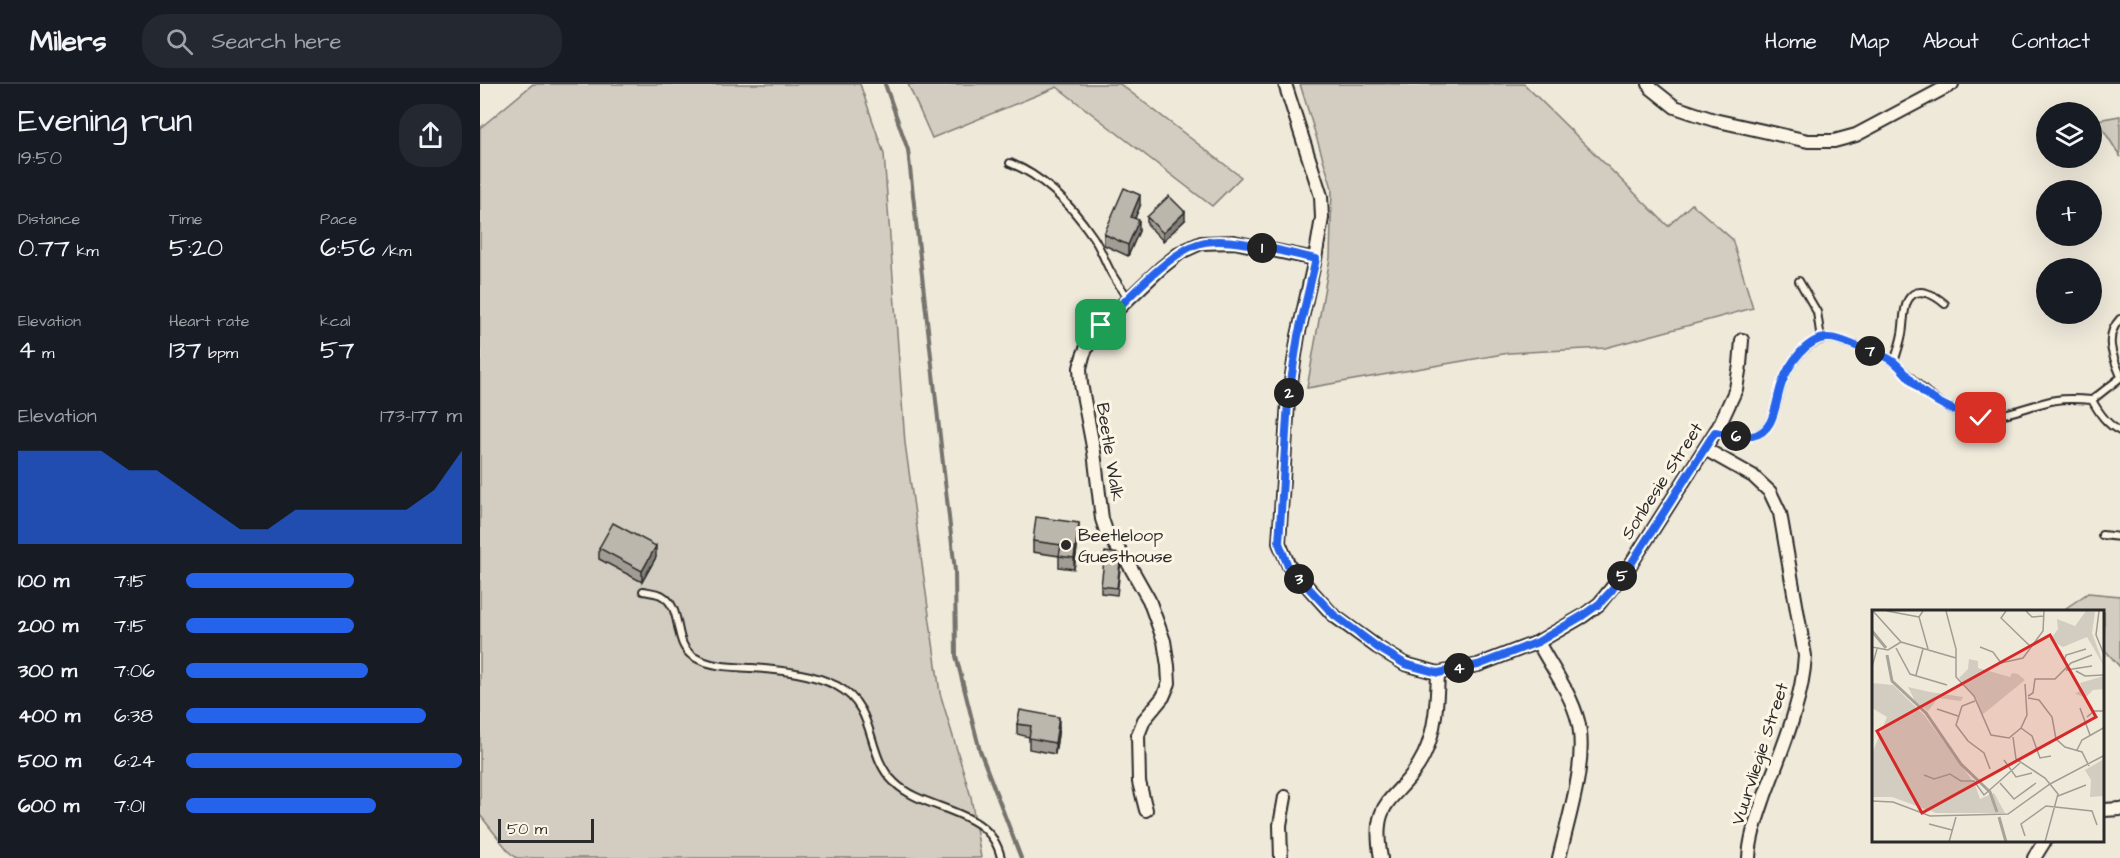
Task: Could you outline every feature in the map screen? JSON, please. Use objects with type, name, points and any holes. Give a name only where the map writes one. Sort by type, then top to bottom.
[{"type":"street","name":"Sonbesie Street","points":[[1285,84],[1321,196],[1322,218],[1316,259],[1298,336],[1288,401],[1279,543],[1288,566],[1334,615],[1377,647],[1405,664],[1438,673],[1478,665],[1538,642],[1599,604],[1631,564],[1705,450],[1729,407],[1736,389],[1742,340]]},
{"type":"street","points":[[1649,84],[1675,107],[1714,120],[1808,141],[1834,141],[1856,135],[1932,88],[1952,84]]},
{"type":"street","name":"Beetle Walk","points":[[1146,810],[1139,782],[1138,735],[1144,720],[1163,697],[1169,683],[1168,666],[1164,641],[1149,600],[1127,561],[1107,534],[1102,519],[1080,368],[1089,342],[1101,325],[1181,252],[1200,243],[1234,242],[1316,259]]},
{"type":"street","name":"Vuurvliegie Street","points":[[1705,450],[1753,476],[1770,492],[1780,513],[1806,656],[1804,679],[1795,712],[1752,831],[1749,858]]},
{"type":"street","points":[[1538,642],[1578,720],[1581,739],[1579,768],[1559,858]]},
{"type":"street","points":[[1381,858],[1378,840],[1379,818],[1387,802],[1423,756],[1430,738],[1436,705],[1438,673]]},
{"type":"street","points":[[1281,858],[1280,825],[1285,797]]},
{"type":"street","points":[[2105,810],[2120,809]]},
{"type":"street","points":[[2034,858],[2043,843]]},
{"type":"lane","points":[[1010,163],[1029,170],[1063,201],[1094,238],[1115,279],[1129,299]]},
{"type":"lane","points":[[1799,281],[1816,312],[1821,339]]},
{"type":"lane","points":[[1894,362],[1901,340],[1908,300],[1916,293],[1926,292],[1936,296],[1945,304]]},
{"type":"lane","points":[[1715,432],[1753,436],[1763,431],[1770,423],[1782,381],[1790,368],[1808,345],[1821,339],[1831,338],[1880,354],[1894,362],[1923,392],[1963,414],[1981,418],[2055,400],[2073,398],[2092,400],[2120,376],[2111,349],[2110,337],[2115,324],[2120,319]]},
{"type":"lane","points":[[2092,400],[2100,414],[2120,431]]},
{"type":"lane","points":[[2102,535],[2120,537]]},
{"type":"lane","points":[[643,591],[660,595],[669,601],[676,613],[681,640],[691,656],[719,665],[770,669],[812,677],[837,687],[852,697],[862,709],[881,761],[892,781],[907,793],[977,822],[987,831],[1001,858]]},
{"type":"shaded area","points":[[533,84],[860,84],[884,154],[905,443],[940,693],[971,797],[981,858],[517,858],[510,853],[480,815],[480,128]]},
{"type":"shaded area","points":[[908,84],[1120,84],[1241,177],[1212,206],[1057,87],[932,138]]},
{"type":"shaded area","points":[[1300,84],[1524,84],[1668,226],[1692,204],[1732,239],[1753,308],[1605,348],[1509,353],[1307,388],[1330,258],[1332,188]]},
{"type":"shaded area","points":[[2120,116],[2120,156],[2102,128],[2102,119]]},
{"type":"shaded area","points":[[2088,593],[2120,596],[2120,667],[2105,650],[2105,610],[2068,610],[2066,608]]},
{"type":"building","points":[[1124,188],[1140,195],[1131,217],[1139,220],[1128,245],[1104,234]]},
{"type":"building","points":[[1169,196],[1185,212],[1163,233],[1147,217]]},
{"type":"building","points":[[1036,517],[1079,523],[1074,558],[1059,556],[1061,545],[1033,541]]},
{"type":"building","points":[[613,523],[656,546],[642,571],[599,548]]},
{"type":"building","points":[[1105,552],[1121,554],[1117,588],[1101,586]]},
{"type":"building","points":[[1020,710],[1059,717],[1055,743],[1029,738],[1031,726],[1017,724]]},
{"type":"waterway","points":[[885,84],[908,150],[955,571],[956,656],[980,751],[1021,858]]},
{"type":"place","name":"Beetleloop Guesthouse","points":[[1066,545]]},
{"type":"route","points":[[1101,325],[1161,268],[1181,252],[1200,243],[1234,242],[1316,259],[1298,336],[1288,401],[1279,543],[1288,566],[1334,615],[1377,647],[1405,664],[1438,673],[1478,665],[1538,642],[1599,604],[1631,564],[1715,432],[1753,436],[1763,431],[1770,423],[1782,381],[1808,345],[1821,339],[1831,338],[1880,354],[1894,362],[1923,392],[1963,414],[1981,418]]}]
